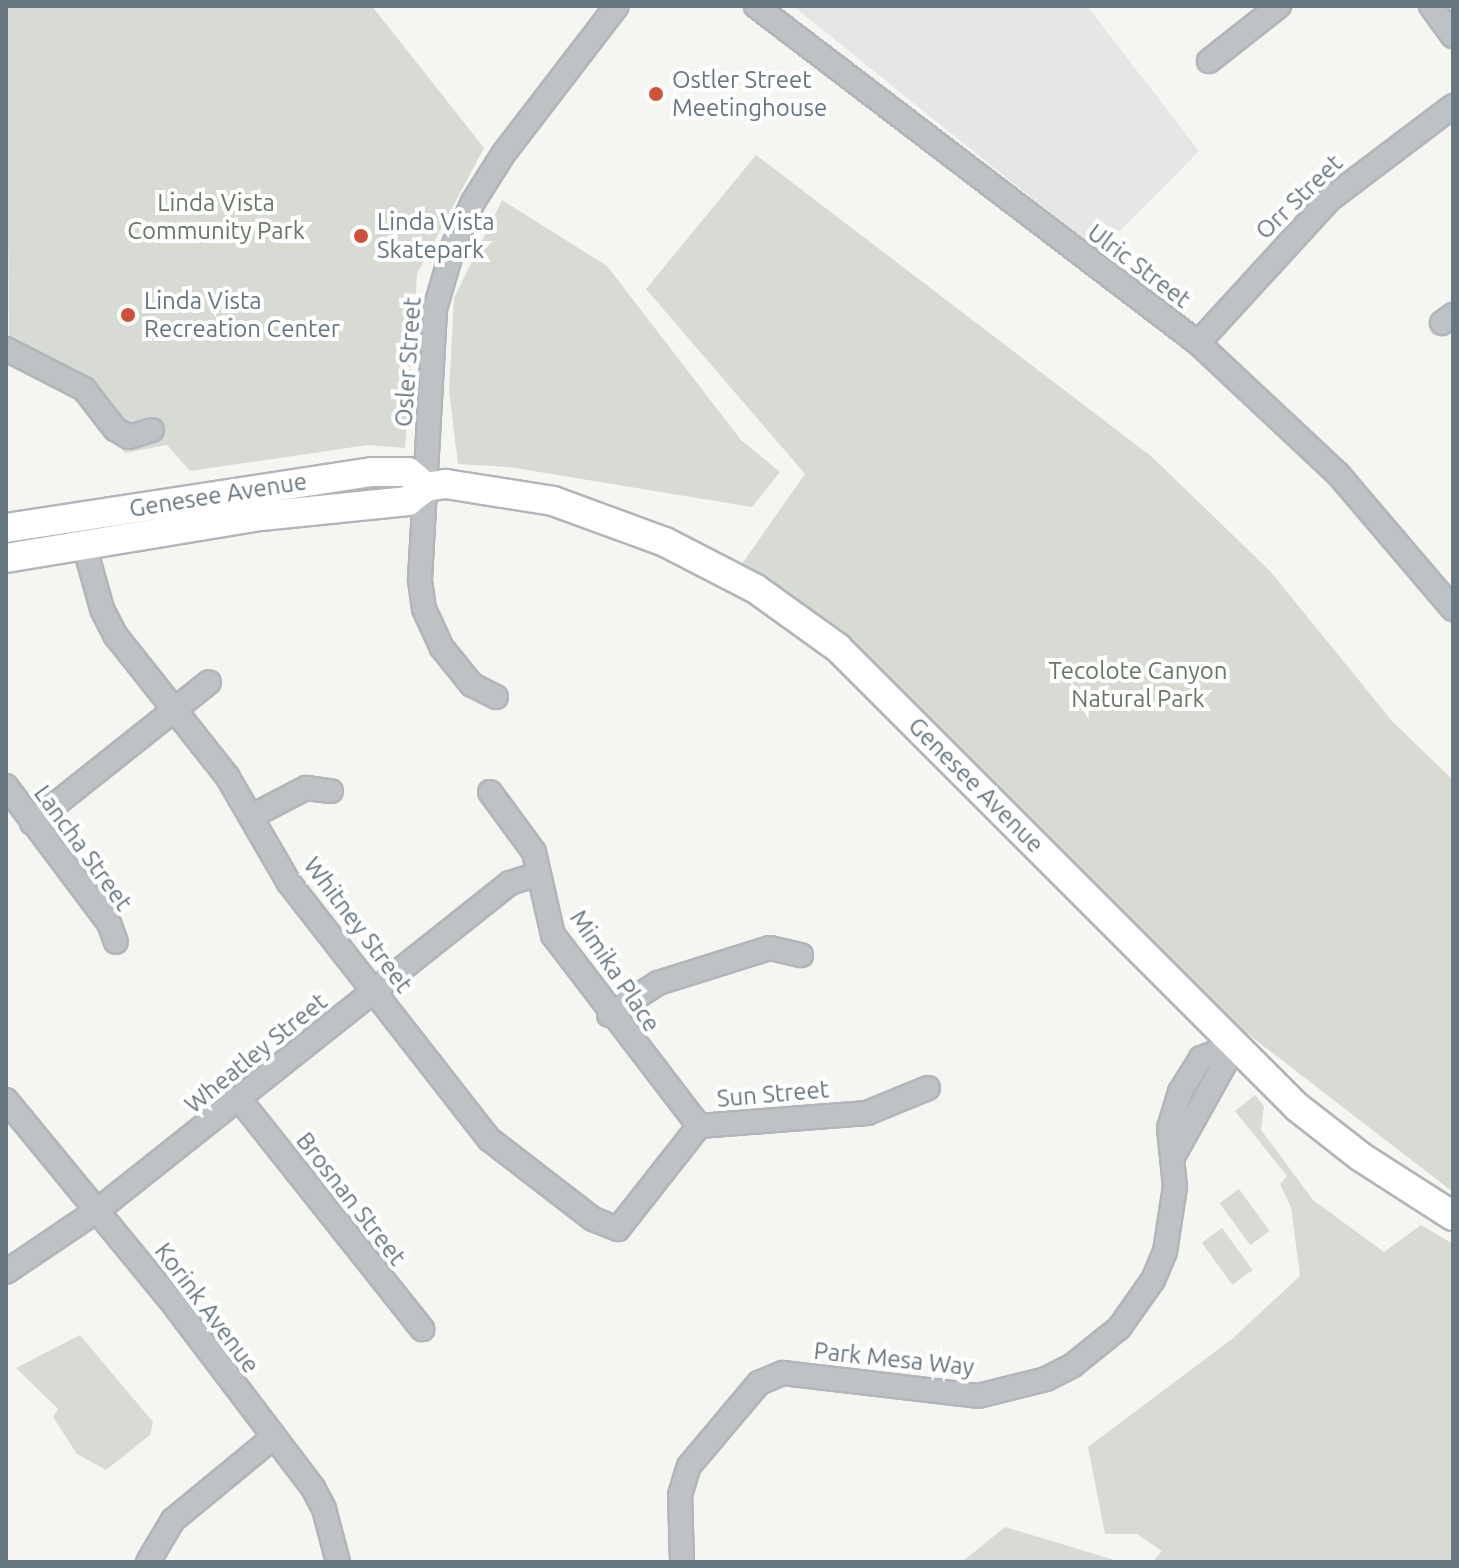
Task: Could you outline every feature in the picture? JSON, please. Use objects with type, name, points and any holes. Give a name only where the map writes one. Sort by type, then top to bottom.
[{"type":"main road","name":"Genesee Avenue","points":[[6,558],[81,531],[372,472],[408,472],[426,487],[481,487],[553,501],[665,542],[756,589],[838,648],[1235,1045],[1329,1132],[1453,1216]]},
{"type":"main road","name":"Genesee Avenue","points":[[6,528],[81,531]]},
{"type":"street","name":"Osler Street","points":[[496,697],[472,685],[442,648],[424,609],[420,579],[435,309],[454,244],[504,153],[617,6]]},
{"type":"street","name":"Ulric Street","points":[[756,6],[1198,343],[1338,474],[1453,609]]},
{"type":"street","points":[[1209,61],[1279,6]]},
{"type":"street","points":[[1431,6],[1453,36]]},
{"type":"street","name":"Orr Street","points":[[1198,343],[1330,199],[1453,106]]},
{"type":"street","points":[[6,349],[84,389],[115,429],[129,437],[152,430]]},
{"type":"street","name":"Whitney Street","points":[[81,531],[102,609],[116,636],[174,707],[254,815],[289,883],[376,990],[489,1139],[593,1219],[618,1229]]},
{"type":"street","points":[[32,823],[209,682]]},
{"type":"street","name":"Lancha Street","points":[[6,786],[109,923],[116,942]]},
{"type":"street","points":[[254,815],[306,788],[331,791]]},
{"type":"street","name":"Mimika Place","points":[[490,792],[534,852],[553,935],[609,1015],[699,1126]]},
{"type":"street","name":"Wheatley Street","points":[[6,1272],[98,1210],[510,883],[537,874]]},
{"type":"street","points":[[609,1015],[658,983],[770,948],[801,955]]},
{"type":"street","name":"Park Mesa Way","points":[[682,1562],[680,1495],[689,1466],[759,1383],[783,1373],[978,1396],[1046,1379],[1096,1348],[1135,1307],[1165,1252],[1175,1153],[1169,1128],[1180,1092],[1201,1058],[1235,1045]]},
{"type":"street","name":"Sun Street","points":[[618,1229],[699,1126],[867,1113],[928,1088]]},
{"type":"street","name":"Korink Avenue","points":[[6,1100],[98,1210],[319,1498],[338,1562]]},
{"type":"street","name":"Brosnan Street","points":[[240,1100],[422,1329]]},
{"type":"street","points":[[148,1562],[173,1520],[273,1438]]},
{"type":"shaded area","points":[[793,6],[1087,6],[1199,151],[1099,252]]},
{"type":"green space","name":"Linda Vista Community Park","points":[[6,6],[372,6],[484,148],[417,274],[405,448],[368,445],[190,471],[167,445],[125,453],[69,390],[9,338]]},
{"type":"green space","name":"Tecolote Canyon Natural Park","points":[[756,155],[1152,457],[1270,571],[1392,721],[1453,780],[1453,1192],[1201,998],[1149,938],[739,568],[805,474],[646,289]]},
{"type":"green space","points":[[502,200],[607,266],[741,440],[780,472],[752,507],[509,467],[458,464],[449,391],[454,298]]},
{"type":"green space","points":[[1255,1095],[1264,1106],[1261,1130],[1313,1200],[1384,1252],[1421,1225],[1453,1244],[1453,1562],[1153,1562],[1162,1551],[1137,1534],[1105,1534],[1088,1447],[1232,1339],[1300,1276],[1291,1207],[1280,1184],[1287,1176],[1235,1111]]},
{"type":"green space","points":[[1239,1189],[1270,1231],[1250,1245],[1220,1203]]},
{"type":"green space","points":[[1222,1228],[1253,1270],[1232,1285],[1202,1243]]},
{"type":"green space","points":[[80,1335],[153,1422],[150,1435],[106,1470],[77,1454],[53,1417],[58,1409],[16,1368]]},
{"type":"green space","points":[[1005,1527],[1121,1562],[962,1562]]},
{"type":"place","name":"Ostler Street Meetinghouse","points":[[656,94]]},
{"type":"place","name":"Linda Vista Skatepark","points":[[361,236]]},
{"type":"place","name":"Linda Vista Recreation Center","points":[[128,315]]}]
